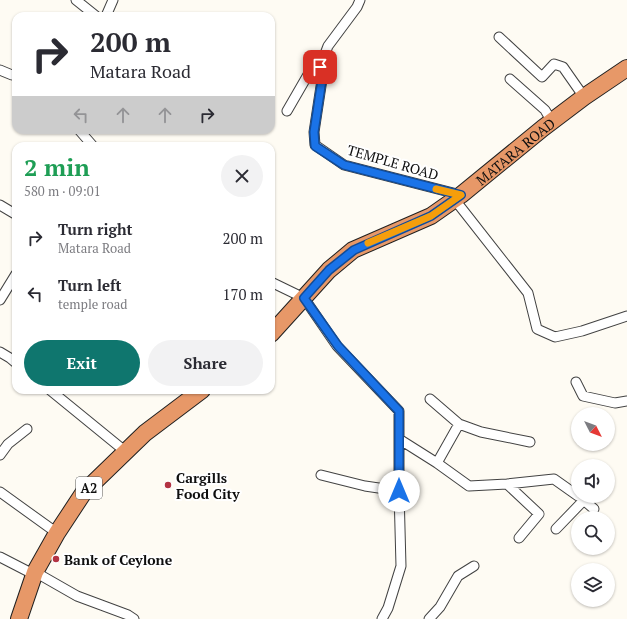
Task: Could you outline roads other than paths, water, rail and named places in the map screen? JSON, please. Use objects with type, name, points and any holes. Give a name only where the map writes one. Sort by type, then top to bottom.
[{"type":"highway","name":"MATARA ROAD","points":[[275,330],[329,270],[354,250],[431,216],[458,197],[584,97],[627,68]]},
{"type":"highway","name":"A2","points":[[19,619],[35,573],[57,533],[84,492],[145,433],[197,394]]},
{"type":"street","points":[[76,0],[91,12]]},
{"type":"street","points":[[108,12],[113,0]]},
{"type":"street","points":[[287,111],[313,66],[320,67],[328,46],[357,7],[360,0]]},
{"type":"street","points":[[499,38],[542,77],[554,64],[564,67],[584,97]]},
{"type":"street","name":"TEMPLE ROAD","points":[[320,67],[323,73],[314,132],[315,146],[344,165],[458,197]]},
{"type":"street","points":[[0,70],[12,75]]},
{"type":"street","points":[[510,79],[544,110],[552,122]]},
{"type":"street","points":[[83,134],[90,142]]},
{"type":"street","points":[[458,197],[528,293],[537,329],[555,337],[582,331],[627,316]]},
{"type":"street","points":[[0,205],[12,212]]},
{"type":"street","points":[[0,300],[12,280]]},
{"type":"street","points":[[275,284],[304,298],[338,346],[399,411],[401,566],[388,608],[382,619]]},
{"type":"street","points":[[0,352],[12,360]]},
{"type":"street","points":[[576,382],[583,396],[615,402],[627,401]]},
{"type":"street","points":[[55,394],[126,452]]},
{"type":"street","points":[[430,399],[459,424],[481,432],[530,442]]},
{"type":"street","points":[[437,463],[459,424]]},
{"type":"street","points":[[0,455],[8,444],[26,429]]},
{"type":"street","points":[[399,439],[437,463],[469,486],[554,479],[571,491]]},
{"type":"street","points":[[321,475],[365,486],[399,491]]},
{"type":"street","points":[[507,484],[538,514],[519,538]]},
{"type":"street","points":[[0,492],[57,533]]},
{"type":"street","points":[[556,529],[576,503]]},
{"type":"street","points":[[587,503],[594,509]]},
{"type":"street","points":[[0,557],[35,573],[77,596],[128,615],[134,619]]},
{"type":"street","points":[[429,619],[440,607],[458,576],[474,566]]},
{"type":"place","name":"Cargills Food City","points":[[168,485]]},
{"type":"place","name":"Bank of Ceylone","points":[[56,559]]}]
